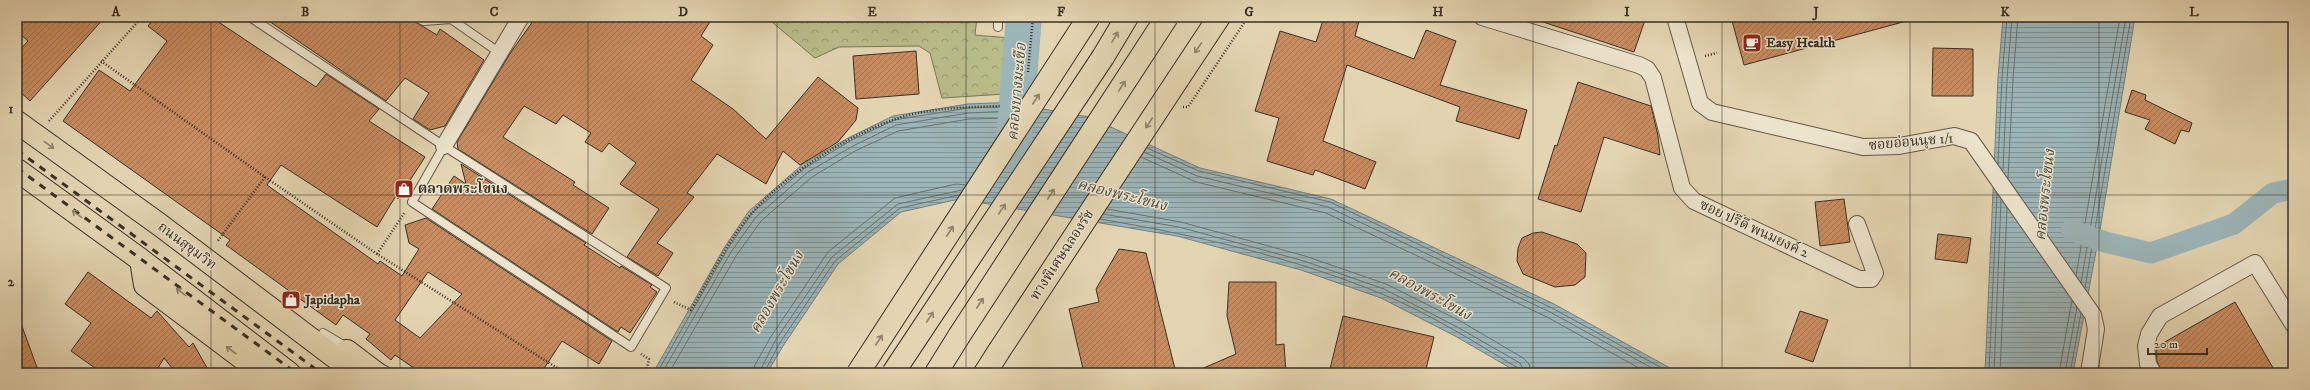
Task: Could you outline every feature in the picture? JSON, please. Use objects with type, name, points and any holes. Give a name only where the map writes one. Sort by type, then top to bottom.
[{"type":"main road","points":[[858,373],[1089,17]]},
{"type":"main road","points":[[893,373],[1103,57],[1127,17]]},
{"type":"main road","points":[[936,373],[1167,17]]},
{"type":"main road","name":"ทางพิเศษฉลองรัช","points":[[985,373],[1218,17]]},
{"type":"main road","name":"ถนนสุขุมวิท","points":[[17,122],[160,225],[356,373]]},
{"type":"main road","points":[[18,172],[141,260],[212,316],[289,373]]},
{"type":"main road","points":[[160,225],[192,235],[376,373]]},
{"type":"main road","points":[[141,260],[145,285],[262,373]]},
{"type":"main road","points":[[990,373],[999,351]]},
{"type":"street","points":[[444,146],[521,17]]},
{"type":"street","name":"ซอย ปรีดี พนมยงค์ 2","points":[[1482,17],[1639,65],[1647,69],[1653,78],[1682,188],[1694,202],[1859,279],[1871,279],[1875,273],[1857,224]]},
{"type":"street","name":"ซอยอ่อนนุช 1/1","points":[[1675,17],[1700,103],[1712,112],[1863,147],[1899,146],[1954,136],[1971,141],[2093,315],[2096,329],[2089,373]]},
{"type":"street","points":[[2153,373],[2148,364],[2146,346],[2149,334],[2160,316],[2255,263],[2293,324]]},
{"type":"lane","points":[[250,17],[444,146],[666,288],[666,291],[631,348],[412,202],[444,146]]},
{"type":"lane","points":[[415,17],[424,21],[450,18],[500,53]]},
{"type":"lane","points":[[998,17],[998,27]]},
{"type":"lane","points":[[323,333],[390,373]]},
{"type":"path","points":[[36,136],[101,61],[142,17]]},
{"type":"path","points":[[1028,78],[1033,17]]},
{"type":"path","points":[[1702,56],[1717,53]]},
{"type":"path","points":[[101,61],[377,254],[566,373]]},
{"type":"path","points":[[688,309],[691,310],[726,249],[752,213],[805,167],[850,140],[893,119],[968,107],[1001,106]]},
{"type":"path","points":[[212,249],[265,177]]},
{"type":"path","points":[[377,254],[412,202]]},
{"type":"path","points":[[646,373],[649,359]]},
{"type":"green space","points":[[766,17],[977,17],[975,35],[1010,38],[1005,94],[942,98],[930,53],[919,46],[839,47],[815,58]]},
{"type":"water","name":"คลองพระโขนง","points":[[2003,17],[2135,17],[2099,236],[2073,373],[1985,373],[1998,78]]},
{"type":"water","name":"คลองพระโขนง","points":[[1032,102],[1037,108],[1089,117],[1200,168],[1331,199],[1554,304],[1679,373],[1519,373],[1455,336],[1381,298],[1301,270],[1177,236],[959,199],[901,212],[838,264],[783,346],[767,373],[653,373],[724,248],[749,211],[803,164],[848,138],[893,116],[968,104]]},
{"type":"building","points":[[17,17],[105,17],[30,101],[17,89],[17,53],[28,41],[17,31]]},
{"type":"building","points":[[155,17],[211,17],[316,87],[326,74],[379,109],[369,121],[425,157],[398,199],[397,194],[377,227],[281,165],[267,185],[378,264],[380,261],[402,276],[419,249],[409,243],[405,225],[426,218],[612,341],[599,364],[562,341],[541,373],[421,373],[395,355],[391,360],[366,339],[370,334],[343,315],[336,325],[226,245],[230,240],[63,121],[99,70],[130,91],[167,41],[148,26]],"holes":[[[428,272],[462,294],[420,338],[395,320]]]},
{"type":"building","points":[[263,17],[407,17],[437,35],[440,29],[484,60],[445,126],[430,130],[413,119],[429,93],[405,78],[386,101]]},
{"type":"building","points":[[536,17],[713,17],[701,36],[713,45],[691,80],[733,109],[766,139],[818,77],[858,108],[856,120],[838,142],[800,165],[783,151],[766,184],[717,154],[687,193],[694,197],[657,243],[673,253],[658,276],[627,257],[659,209],[620,184],[636,163],[609,143],[602,152],[585,142],[591,133],[563,115],[556,124],[524,106],[503,137],[575,182],[573,185],[609,208],[592,234],[458,149],[457,142],[511,52]]},
{"type":"building","points":[[1324,17],[1360,17],[1355,36],[1414,59],[1426,30],[1456,41],[1440,85],[1527,110],[1519,139],[1456,121],[1460,107],[1347,65],[1323,141],[1376,162],[1365,189],[1315,170],[1313,175],[1267,161],[1279,118],[1255,111],[1280,31],[1316,42]]},
{"type":"building","points":[[1537,17],[1646,17],[1634,52],[1537,20]]},
{"type":"building","points":[[1731,17],[1902,17],[1903,22],[1744,65]]},
{"type":"building","points":[[1933,48],[1973,49],[1973,96],[1932,96]]},
{"type":"building","points":[[916,51],[919,94],[856,99],[853,56]]},
{"type":"building","points":[[1578,82],[1651,106],[1658,136],[1660,155],[1604,137],[1581,212],[1538,199],[1555,145],[1557,146]]},
{"type":"building","points":[[2132,90],[2146,95],[2145,100],[2192,123],[2189,132],[2181,130],[2175,144],[2145,129],[2150,120],[2125,112]]},
{"type":"building","points":[[461,164],[586,243],[584,245],[620,268],[621,266],[652,285],[650,287],[657,292],[630,333],[621,327],[618,332],[432,209],[454,176],[466,184]]},
{"type":"building","points":[[1844,199],[1850,242],[1820,246],[1815,202]]},
{"type":"building","points":[[1542,232],[1577,244],[1586,253],[1585,277],[1575,285],[1555,287],[1523,274],[1517,261],[1518,248],[1522,238],[1533,233]]},
{"type":"building","points":[[1938,234],[1971,238],[1967,263],[1935,259]]},
{"type":"building","points":[[1119,249],[1146,253],[1176,373],[1084,373],[1069,309],[1099,302],[1096,289]]},
{"type":"building","points":[[88,272],[151,318],[157,311],[189,347],[193,343],[210,373],[176,373],[164,358],[155,373],[102,373],[71,351],[91,323],[65,304]]},
{"type":"building","points":[[1229,282],[1276,282],[1276,345],[1284,344],[1286,373],[1192,373],[1236,354],[1227,316]]},
{"type":"building","points":[[2235,302],[2276,373],[2162,373],[2157,361],[2156,347]]},
{"type":"building","points":[[1800,311],[1828,320],[1813,362],[1785,352]]},
{"type":"building","points":[[1343,316],[1434,337],[1425,373],[1329,373]]},
{"type":"building","points":[[19,318],[39,373],[17,373],[17,319]]},
{"type":"waterway","name":"คลองบางมะเขือ","points":[[1013,151],[1024,17]]},
{"type":"waterway","points":[[2071,230],[2105,242],[2151,253],[2234,224],[2273,193],[2293,189]]},
{"type":"railway","points":[[17,150],[321,373]]},
{"type":"railway","points":[[17,168],[296,373]]},
{"type":"place","name":"Easy Health","points":[[1752,43]]},
{"type":"place","name":"ตลาดพระโขนง","points":[[404,189]]},
{"type":"place","name":"Japidapha","points":[[291,300]]}]
